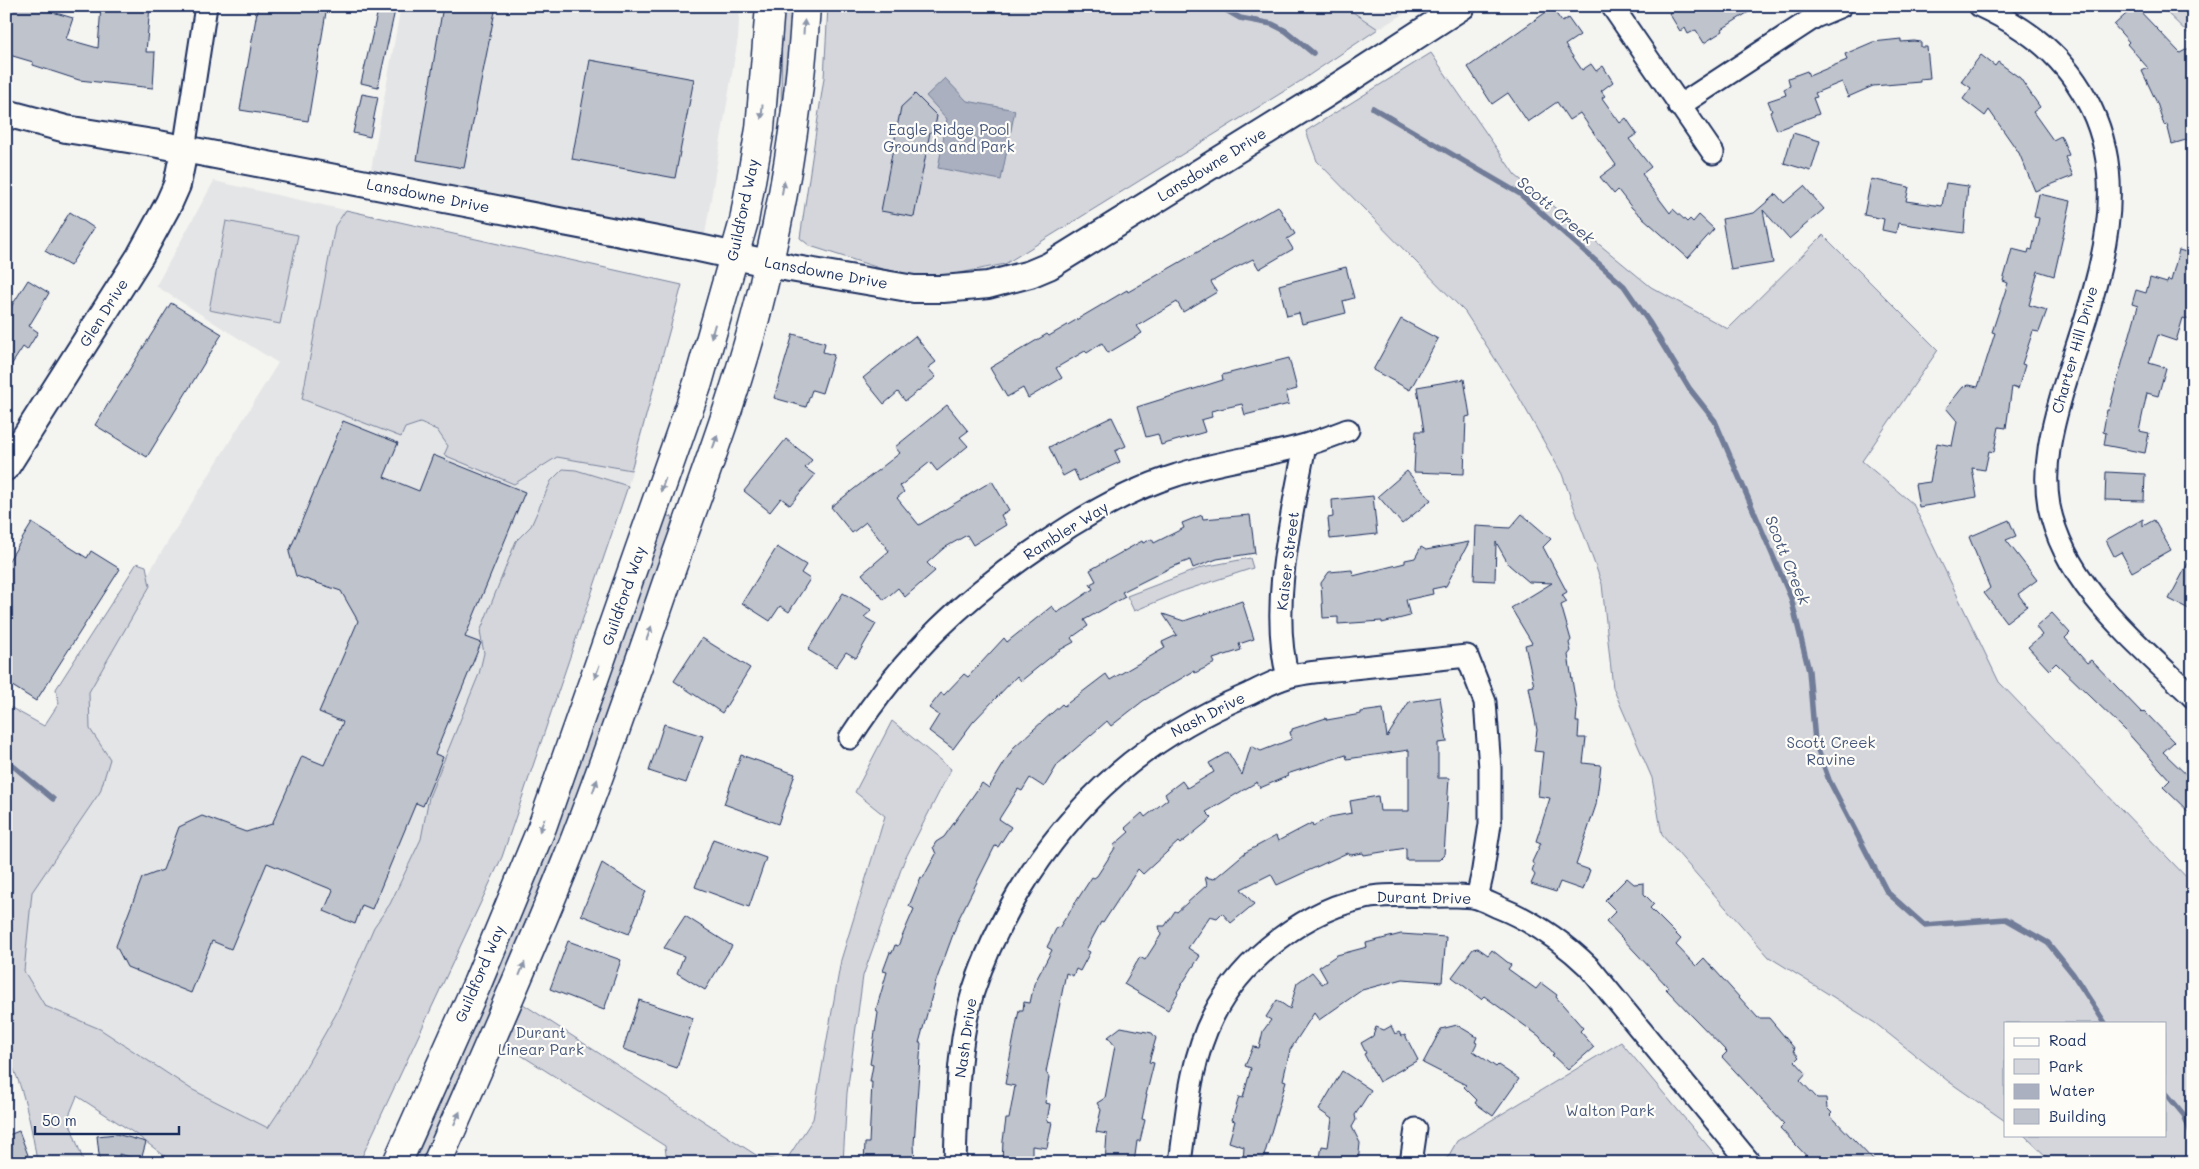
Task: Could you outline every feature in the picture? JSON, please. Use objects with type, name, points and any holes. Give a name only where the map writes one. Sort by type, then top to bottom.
[{"type":"main road","name":"Guildford Way","points":[[397,1163],[477,984],[542,827],[698,383],[744,220],[760,129],[770,6]]},
{"type":"main road","points":[[438,1163],[515,986],[573,844],[660,603],[732,395],[769,263],[796,111],[806,6]]},
{"type":"street","points":[[184,150],[206,6]]},
{"type":"street","name":"Lansdowne Drive","points":[[6,113],[66,129],[769,263],[914,289],[943,289],[988,285],[1030,274],[1049,266],[1218,162],[1462,6]]},
{"type":"street","points":[[1612,6],[1713,153]]},
{"type":"street","points":[[1679,106],[1816,17],[1841,6]]},
{"type":"street","name":"Charter Hill Drive","points":[[1980,6],[2030,34],[2053,53],[2083,94],[2098,122],[2107,152],[2111,187],[2109,224],[2102,259],[2055,416],[2048,449],[2046,482],[2055,530],[2067,557],[2085,587],[2191,690]]},
{"type":"street","name":"Glen Drive","points":[[6,467],[140,256],[173,194],[184,150]]},
{"type":"street","name":"Rambler Way","points":[[850,738],[872,704],[909,659],[941,625],[976,592],[1019,560],[1073,524],[1133,491],[1176,475],[1218,462],[1305,445],[1348,430]]},
{"type":"street","name":"Kaiser Street","points":[[1288,677],[1284,661],[1281,620],[1287,544],[1305,445]]},
{"type":"street","name":"Nash Drive","points":[[955,1163],[964,1039],[972,993],[988,951],[1009,910],[1034,867],[1067,822],[1103,785],[1165,736],[1200,715],[1288,677],[1467,656],[1485,702],[1490,768],[1490,824],[1477,898]]},
{"type":"street","name":"Durant Drive","points":[[1180,1163],[1190,1088],[1200,1051],[1213,1016],[1229,989],[1248,964],[1280,938],[1311,919],[1342,905],[1371,897],[1398,895],[1477,898],[1515,914],[1549,933],[1568,947],[1589,967],[1750,1163]]},
{"type":"street","points":[[1411,1163],[1416,1129]]},
{"type":"shaded area","points":[[401,6],[740,6],[738,38],[704,240],[371,170]]},
{"type":"shaded area","points":[[1344,6],[1418,6],[1378,29]]},
{"type":"shaded area","points":[[214,181],[682,285],[628,486],[502,857],[359,1163],[181,1163],[6,1051],[6,838],[55,725],[278,363],[156,286]]},
{"type":"green space","points":[[782,6],[797,6],[786,111],[781,111]]},
{"type":"green space","name":"Eagle Ridge Pool Grounds and Park","points":[[828,6],[1344,6],[1378,29],[1299,82],[1005,264],[920,281],[810,246],[800,238],[824,78]]},
{"type":"green space","points":[[2160,6],[2193,6],[2193,38]]},
{"type":"green space","name":"Scott Creek Ravine","points":[[1431,53],[1515,175],[1651,287],[1728,329],[1823,235],[1938,350],[1862,461],[1913,504],[1999,682],[2193,884],[2193,1163],[2053,1163],[2025,1136],[2166,1136],[2166,1022],[2004,1022],[2004,1120],[1948,1081],[1875,1023],[1769,957],[1662,835],[1652,778],[1613,688],[1602,584],[1562,474],[1515,390],[1465,312],[1317,161],[1306,131]]},
{"type":"green space","points":[[346,210],[682,285],[631,470],[557,457],[514,484],[444,455],[448,446],[437,430],[420,423],[405,428],[401,437],[302,399],[335,226]]},
{"type":"green space","points":[[226,221],[298,235],[280,324],[209,310]]},
{"type":"green space","points":[[563,469],[576,470],[628,486],[502,857],[359,1163],[174,1163],[134,1133],[77,1096],[68,1118],[84,1163],[37,1163],[22,1092],[12,1066],[6,1057],[6,705],[44,726],[59,703],[56,689],[137,563],[146,566],[150,586],[89,692],[90,729],[110,759],[100,792],[32,892],[24,971],[45,1006],[100,1029],[191,1089],[268,1128],[288,1098],[336,1014],[374,927],[390,904],[421,839],[429,797],[479,674],[484,653],[480,632],[516,541],[531,526],[551,481]]},
{"type":"green space","points":[[664,515],[673,517],[664,552],[571,817],[426,1163],[414,1163],[502,963],[560,818]]},
{"type":"green space","points":[[1250,558],[1253,568],[1180,592],[1134,611],[1127,596],[1203,567]]},
{"type":"green space","name":"Durant Linear Park","points":[[892,721],[951,769],[904,861],[863,976],[847,1093],[843,1163],[667,1163],[665,1146],[505,1045],[523,1004],[756,1155],[785,1162],[813,1119],[841,960],[885,816],[855,792]]},
{"type":"green space","name":"Walton Park","points":[[1621,1042],[1722,1163],[1439,1163],[1448,1157],[1457,1141]]},
{"type":"water","points":[[945,78],[967,101],[1015,110],[1001,180],[938,168],[947,119],[926,96]]},
{"type":"building","points":[[6,6],[32,6],[73,18],[66,39],[98,48],[101,6],[150,6],[146,52],[155,52],[153,88],[79,80],[33,65],[33,62],[6,54]]},
{"type":"building","points":[[258,6],[327,6],[308,121],[240,110]]},
{"type":"building","points":[[379,6],[396,6],[378,87],[361,83]]},
{"type":"building","points":[[443,6],[496,6],[464,168],[417,160]]},
{"type":"building","points":[[1680,6],[1758,6],[1704,43],[1696,30],[1688,34],[1685,28],[1680,31],[1669,13]]},
{"type":"building","points":[[2135,6],[2180,53],[2193,46],[2193,138],[2172,144],[2167,124],[2164,125],[2157,103],[2142,71],[2148,68],[2127,44],[2129,42],[2114,25]]},
{"type":"building","points":[[1552,8],[1562,22],[1568,18],[1580,35],[1565,45],[1582,70],[1591,64],[1596,71],[1603,66],[1613,82],[1601,91],[1605,96],[1602,98],[1620,123],[1626,118],[1637,134],[1629,139],[1651,167],[1642,174],[1645,180],[1670,213],[1673,209],[1687,222],[1690,219],[1693,222],[1699,215],[1714,229],[1688,258],[1632,208],[1618,190],[1614,194],[1600,177],[1616,165],[1580,113],[1569,120],[1557,102],[1528,122],[1508,93],[1492,104],[1468,67]]},
{"type":"building","points":[[1901,39],[1901,42],[1921,42],[1921,47],[1927,47],[1930,78],[1920,79],[1920,82],[1873,86],[1848,97],[1842,82],[1815,93],[1817,97],[1813,98],[1819,114],[1777,130],[1768,101],[1786,95],[1784,89],[1790,86],[1788,78],[1807,71],[1809,76],[1847,60],[1845,54],[1873,42]]},
{"type":"building","points":[[1981,55],[1995,66],[1998,62],[2020,78],[2040,107],[2033,112],[2053,140],[2061,136],[2069,155],[2065,157],[2073,176],[2035,191],[2019,153],[1989,110],[1985,116],[1963,99],[1971,88],[1961,81]]},
{"type":"building","points":[[590,60],[694,79],[675,178],[572,159]]},
{"type":"building","points":[[362,94],[378,97],[370,137],[353,133]]},
{"type":"building","points":[[915,94],[937,116],[934,132],[930,132],[914,217],[881,211],[901,107]]},
{"type":"building","points":[[1793,133],[1820,141],[1811,171],[1784,163]]},
{"type":"building","points":[[1871,179],[1909,187],[1906,201],[1942,206],[1946,183],[1968,186],[1964,233],[1898,223],[1896,233],[1882,230],[1884,219],[1864,215]]},
{"type":"building","points":[[1804,186],[1824,209],[1789,239],[1763,210],[1773,263],[1731,270],[1722,219],[1754,213],[1776,194],[1784,203]]},
{"type":"building","points":[[2039,194],[2071,201],[2054,276],[2038,271],[2029,305],[2047,310],[2039,332],[2033,331],[2022,364],[2025,365],[2018,389],[2012,387],[2006,428],[1999,427],[1994,452],[1989,451],[1985,470],[1972,468],[1977,497],[1919,507],[1915,484],[1930,482],[1937,443],[1952,446],[1957,421],[1946,408],[1963,387],[1969,385],[1978,387],[1995,333],[1992,332],[2008,283],[2003,281],[2012,249],[2028,253],[2029,249],[2032,250],[2039,218],[2034,217]]},
{"type":"building","points":[[1278,206],[1295,234],[1287,239],[1293,249],[1259,269],[1253,259],[1237,267],[1211,282],[1217,292],[1183,312],[1177,302],[1137,326],[1142,333],[1108,353],[1102,343],[1087,353],[1085,351],[1056,368],[1062,378],[1028,398],[1023,388],[1007,397],[990,368],[1047,334],[1049,336]]},
{"type":"building","points":[[70,212],[94,228],[70,266],[45,251]]},
{"type":"building","points":[[2179,250],[2193,254],[2193,310],[2190,320],[2183,318],[2176,341],[2158,335],[2149,363],[2166,368],[2158,396],[2147,393],[2139,431],[2149,433],[2145,453],[2104,445],[2106,433],[2103,432],[2107,410],[2109,410],[2138,306],[2132,304],[2136,290],[2146,293],[2150,278],[2167,283],[2168,280],[2171,281]]},
{"type":"building","points":[[1346,267],[1354,298],[1343,301],[1346,313],[1302,324],[1299,313],[1287,316],[1279,285]]},
{"type":"building","points":[[28,280],[49,293],[29,326],[38,332],[27,350],[23,347],[6,373],[6,315]]},
{"type":"building","points":[[171,303],[222,334],[147,457],[95,425]]},
{"type":"building","points":[[1401,319],[1438,339],[1410,390],[1373,370]]},
{"type":"building","points":[[793,334],[825,343],[823,352],[834,355],[822,393],[812,390],[806,407],[774,398]]},
{"type":"building","points":[[915,336],[936,362],[928,368],[936,377],[905,401],[898,392],[884,404],[863,378]]},
{"type":"building","points":[[1289,358],[1297,389],[1286,392],[1289,404],[1245,415],[1242,404],[1211,411],[1212,417],[1201,420],[1205,432],[1161,445],[1158,434],[1146,437],[1137,407],[1223,380],[1222,375]]},
{"type":"building","points":[[1464,379],[1470,416],[1466,417],[1464,474],[1414,472],[1416,431],[1424,431],[1417,387]]},
{"type":"building","points":[[947,405],[968,431],[960,437],[968,446],[937,471],[930,462],[900,486],[904,492],[897,498],[919,525],[992,481],[1009,510],[1001,515],[1006,525],[973,545],[967,535],[944,548],[927,563],[935,571],[905,597],[898,588],[884,600],[862,574],[889,551],[866,522],[852,533],[831,507],[900,453],[895,447]]},
{"type":"building","points":[[1112,417],[1126,446],[1115,451],[1120,462],[1079,481],[1074,470],[1063,476],[1049,447]]},
{"type":"building","points":[[343,421],[398,443],[384,477],[419,491],[433,455],[525,492],[465,637],[481,643],[435,754],[443,757],[423,806],[416,803],[372,909],[362,905],[355,924],[324,911],[333,890],[267,863],[231,949],[212,941],[191,993],[127,967],[116,946],[142,878],[163,870],[179,827],[202,816],[246,832],[272,824],[302,756],[324,765],[343,722],[319,712],[358,621],[341,591],[296,576],[289,552]]},
{"type":"building","points":[[786,439],[812,460],[805,468],[815,475],[790,505],[781,498],[770,512],[744,491]]},
{"type":"building","points":[[1407,471],[1431,500],[1402,524],[1378,496]]},
{"type":"building","points":[[2106,472],[2145,474],[2144,501],[2105,500]]},
{"type":"building","points":[[1373,496],[1377,534],[1330,539],[1328,518],[1333,517],[1332,500]]},
{"type":"building","points":[[1522,514],[1551,539],[1543,547],[1567,592],[1562,595],[1567,602],[1561,605],[1571,640],[1569,643],[1571,651],[1568,655],[1577,710],[1576,722],[1579,722],[1578,738],[1586,738],[1583,763],[1601,765],[1596,805],[1576,865],[1590,870],[1583,890],[1560,882],[1556,892],[1531,884],[1535,875],[1532,871],[1534,865],[1532,862],[1541,843],[1536,841],[1550,798],[1538,796],[1543,752],[1534,751],[1537,730],[1529,687],[1534,686],[1525,645],[1532,643],[1511,608],[1552,583],[1529,582],[1509,565],[1496,542],[1495,581],[1474,580],[1476,526],[1510,528]]},
{"type":"building","points":[[1202,515],[1203,519],[1250,515],[1255,553],[1217,559],[1193,568],[1190,560],[1122,592],[1125,597],[1084,620],[1088,626],[1071,638],[1074,642],[1058,651],[1021,681],[1017,676],[973,722],[953,749],[929,731],[939,715],[929,708],[941,693],[944,695],[964,674],[968,677],[1004,638],[1007,642],[1052,606],[1057,613],[1093,589],[1090,584],[1096,581],[1090,570],[1142,541],[1143,543],[1152,539],[1154,543],[1184,528],[1182,523]]},
{"type":"building","points":[[2143,519],[2143,526],[2154,520],[2171,550],[2132,572],[2121,552],[2114,556],[2106,540]]},
{"type":"building","points":[[2009,520],[2016,536],[2006,540],[2037,580],[2018,594],[2027,606],[2006,622],[1984,593],[1990,588],[1969,537]]},
{"type":"building","points":[[32,523],[87,558],[91,551],[120,569],[36,701],[6,682],[6,565]]},
{"type":"building","points":[[1469,542],[1446,586],[1432,589],[1433,594],[1406,600],[1410,616],[1382,623],[1382,621],[1338,624],[1338,617],[1323,618],[1321,583],[1329,572],[1352,570],[1353,576],[1405,563],[1405,560],[1415,558],[1421,547],[1426,550]]},
{"type":"building","points":[[777,547],[806,565],[801,573],[810,579],[789,612],[780,606],[770,621],[742,603]]},
{"type":"building","points":[[2193,554],[2193,611],[2169,599]]},
{"type":"building","points":[[843,593],[872,610],[864,617],[876,624],[856,658],[846,652],[836,667],[808,650]]},
{"type":"building","points":[[1242,601],[1254,639],[1239,644],[1241,650],[1213,659],[1215,663],[1195,673],[1194,671],[1143,701],[1111,726],[1107,721],[1058,764],[1044,787],[1030,778],[1022,791],[1018,789],[999,819],[1011,827],[998,847],[995,846],[959,918],[936,981],[919,1043],[921,1043],[914,1144],[915,1163],[864,1163],[865,1143],[869,1143],[872,1082],[870,1082],[873,1065],[870,1064],[878,1013],[876,1010],[887,972],[883,971],[890,952],[892,953],[895,945],[898,946],[914,909],[909,906],[921,877],[923,878],[936,854],[933,847],[936,842],[944,837],[982,783],[989,788],[1014,747],[1062,704],[1064,706],[1106,674],[1110,680],[1165,648],[1162,642],[1177,635],[1163,614],[1184,621]]},
{"type":"building","points":[[2052,613],[2070,633],[2065,638],[2087,663],[2091,660],[2142,713],[2144,711],[2174,742],[2163,752],[2193,781],[2193,816],[2163,787],[2170,780],[2125,730],[2056,663],[2049,670],[2028,647],[2042,635],[2036,627]]},
{"type":"building","points":[[702,638],[750,668],[722,713],[674,681]]},
{"type":"building","points":[[1440,697],[1447,742],[1438,743],[1438,778],[1449,778],[1444,855],[1439,860],[1406,860],[1406,848],[1364,855],[1363,853],[1351,855],[1347,853],[1277,885],[1271,874],[1241,889],[1254,904],[1231,923],[1222,913],[1217,918],[1210,916],[1188,948],[1200,956],[1168,1010],[1124,984],[1140,957],[1145,960],[1161,935],[1159,926],[1165,926],[1175,911],[1177,912],[1207,885],[1205,877],[1214,879],[1246,852],[1276,836],[1278,841],[1312,823],[1313,826],[1330,817],[1352,813],[1350,801],[1378,796],[1380,811],[1409,811],[1409,750],[1347,759],[1346,755],[1287,774],[1288,776],[1260,788],[1257,782],[1206,812],[1212,818],[1180,844],[1178,842],[1143,874],[1138,869],[1103,923],[1101,922],[1086,950],[1090,952],[1080,971],[1076,969],[1073,976],[1066,973],[1046,1072],[1049,1077],[1045,1103],[1050,1104],[1047,1121],[1052,1122],[1047,1148],[1032,1146],[1032,1163],[1002,1163],[1006,1119],[1009,1119],[1015,1086],[1005,1084],[1019,1010],[1023,1010],[1024,1002],[1030,1003],[1034,984],[1052,950],[1047,947],[1057,927],[1059,928],[1092,877],[1097,876],[1115,848],[1113,846],[1129,832],[1125,828],[1142,813],[1145,817],[1168,799],[1165,794],[1182,781],[1187,788],[1214,772],[1209,763],[1228,752],[1242,775],[1251,746],[1261,751],[1292,739],[1290,732],[1292,729],[1326,718],[1327,720],[1383,709],[1387,737],[1409,702]]},
{"type":"building","points":[[664,724],[703,736],[686,783],[649,771]]},
{"type":"building","points":[[741,755],[795,774],[778,824],[724,804]]},
{"type":"building","points":[[713,839],[766,858],[749,907],[695,887]]},
{"type":"building","points":[[602,863],[646,891],[629,934],[581,915]]},
{"type":"building","points":[[1627,878],[1634,884],[1644,883],[1644,894],[1654,904],[1650,908],[1681,939],[1676,945],[1696,966],[1704,958],[1758,1018],[1769,1018],[1795,1049],[1793,1050],[1799,1057],[1795,1061],[1806,1073],[1800,1080],[1817,1098],[1826,1098],[1827,1108],[1832,1113],[1830,1115],[1876,1163],[1813,1163],[1780,1128],[1784,1124],[1722,1057],[1727,1052],[1666,989],[1668,987],[1606,921],[1616,911],[1605,900]]},
{"type":"building","points":[[685,916],[732,946],[705,990],[677,973],[684,956],[664,948]]},
{"type":"building","points":[[1401,934],[1446,937],[1442,982],[1403,979],[1362,990],[1319,1020],[1314,1013],[1290,1050],[1283,1080],[1286,1081],[1262,1163],[1243,1163],[1244,1147],[1229,1142],[1235,1121],[1232,1120],[1239,1097],[1243,1098],[1251,1068],[1245,1066],[1253,1047],[1259,1048],[1263,1031],[1271,1020],[1266,1017],[1277,1000],[1290,1009],[1297,983],[1312,972],[1322,984],[1327,981],[1319,967],[1337,955],[1367,947],[1366,943]]},
{"type":"building","points":[[568,941],[621,960],[604,1010],[550,989]]},
{"type":"building","points":[[1478,948],[1488,955],[1492,950],[1511,965],[1508,969],[1536,989],[1541,983],[1557,995],[1556,997],[1583,1028],[1580,1031],[1594,1047],[1568,1070],[1552,1055],[1554,1054],[1539,1036],[1484,996],[1481,999],[1452,977],[1473,949]]},
{"type":"building","points":[[639,1000],[693,1018],[677,1068],[623,1049]]},
{"type":"building","points":[[1457,1025],[1477,1037],[1475,1042],[1477,1043],[1473,1051],[1496,1067],[1498,1065],[1519,1079],[1493,1116],[1475,1103],[1477,1100],[1464,1087],[1466,1085],[1423,1063],[1441,1029]]},
{"type":"building","points":[[1391,1026],[1395,1034],[1399,1032],[1402,1036],[1405,1035],[1418,1060],[1379,1082],[1364,1054],[1366,1053],[1361,1043],[1373,1036],[1376,1027],[1384,1030]]},
{"type":"building","points":[[1121,1027],[1152,1033],[1156,1038],[1149,1062],[1154,1063],[1142,1119],[1145,1120],[1140,1141],[1137,1141],[1134,1163],[1105,1163],[1107,1134],[1096,1132],[1101,1110],[1097,1103],[1105,1098],[1115,1046],[1108,1037]]},
{"type":"building","points":[[1342,1071],[1371,1090],[1355,1115],[1356,1120],[1352,1127],[1360,1143],[1358,1163],[1319,1163],[1322,1146],[1328,1147],[1332,1119],[1319,1110]]},
{"type":"building","points":[[19,1131],[28,1155],[6,1163],[6,1136]]},
{"type":"building","points":[[116,1134],[146,1142],[141,1160],[119,1154],[120,1163],[100,1163],[97,1136]]},
{"type":"waterway","name":"Scott Creek","points":[[1219,6],[1240,18],[1272,24],[1286,31],[1313,53]]},
{"type":"waterway","name":"Scott Creek","points":[[1373,108],[1520,194],[1624,286],[1649,322],[1689,388],[1715,421],[1791,598],[1809,671],[1815,742],[1829,780],[1887,892],[1924,925],[2006,919],[2048,943],[2073,974],[2104,1022]]},
{"type":"waterway","points":[[6,760],[53,799]]},
{"type":"waterway","name":"Scott Creek","points":[[2166,1093],[2184,1115],[2193,1138]]}]
